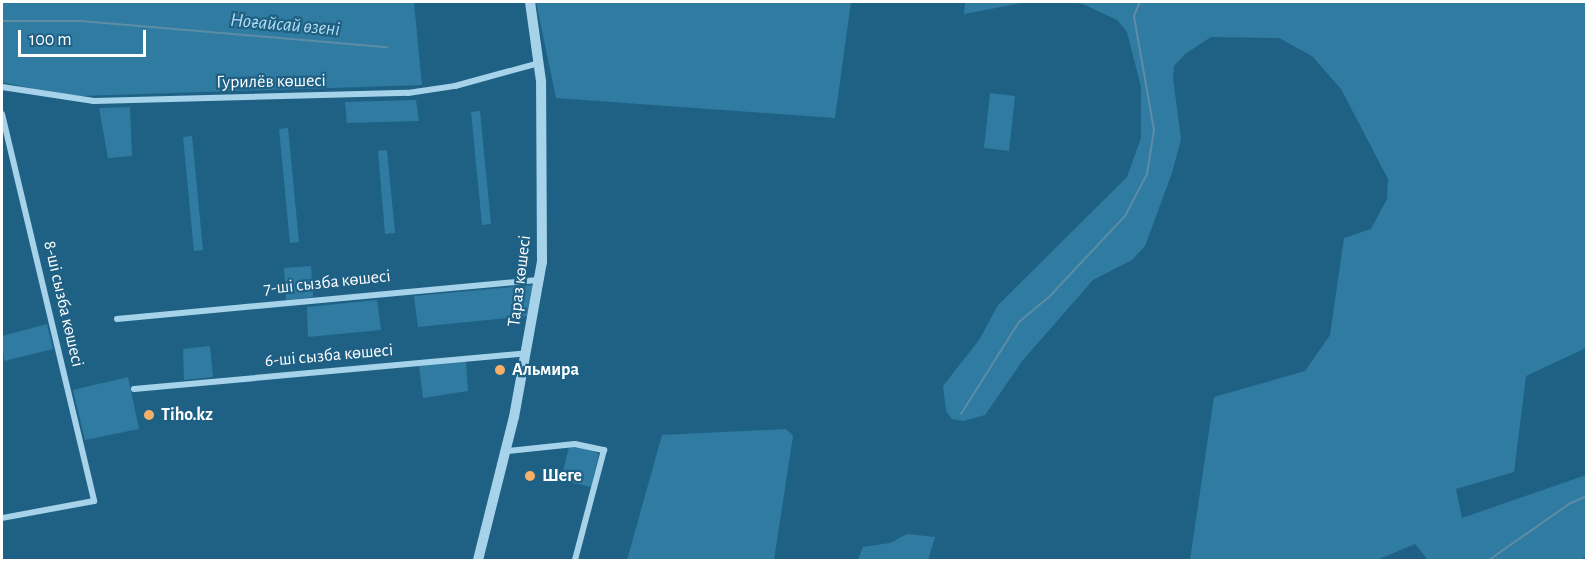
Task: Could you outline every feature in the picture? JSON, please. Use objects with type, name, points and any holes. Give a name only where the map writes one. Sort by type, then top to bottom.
[{"type":"street","name":"Тараз көшесі","points":[[478,561],[507,451],[540,280],[544,222],[540,63],[530,2]]},
{"type":"street","name":"Гурилёв көшесі","points":[[2,87],[94,101],[408,93],[455,86],[540,63]]},
{"type":"street","name":"8-ші сызба көшесі","points":[[2,114],[94,501],[2,518]]},
{"type":"street","name":"7-ші сызба көшесі","points":[[117,320],[540,280]]},
{"type":"street","name":"6-ші сызба көшесі","points":[[134,389],[527,353]]},
{"type":"street","points":[[507,451],[575,444],[604,450],[575,561]]},
{"type":"shaded area","points":[[2,2],[420,2],[414,3],[422,85],[80,96],[53,93],[2,82]]},
{"type":"shaded area","points":[[536,2],[851,2],[835,118],[556,98]]},
{"type":"shaded area","points":[[965,2],[1027,2],[964,14]]},
{"type":"shaded area","points":[[1069,2],[1586,2],[1586,348],[1526,376],[1514,472],[1456,489],[1462,518],[1586,475],[1586,557],[1578,560],[1428,560],[1415,544],[1377,560],[1190,560],[1214,397],[1305,371],[1330,335],[1344,238],[1371,229],[1387,199],[1388,179],[1341,89],[1312,56],[1279,38],[1211,37],[1185,54],[1174,66],[1173,78],[1181,139],[1172,173],[1145,246],[1132,260],[1093,280],[1023,360],[985,415],[963,421],[952,419],[946,411],[943,386],[979,340],[998,305],[1127,177],[1141,138],[1141,87],[1127,32],[1117,20],[1083,4]]},
{"type":"shaded area","points":[[990,93],[1015,96],[1009,151],[984,148]]},
{"type":"shaded area","points":[[416,100],[419,121],[347,123],[345,102]]},
{"type":"shaded area","points":[[130,107],[132,156],[108,158],[99,108]]},
{"type":"shaded area","points":[[480,111],[491,224],[482,225],[471,112]]},
{"type":"shaded area","points":[[288,128],[299,242],[290,243],[279,129]]},
{"type":"shaded area","points":[[192,136],[203,250],[194,251],[183,137]]},
{"type":"shaded area","points":[[387,150],[395,233],[385,234],[378,151]]},
{"type":"shaded area","points":[[311,266],[313,297],[286,300],[284,268]]},
{"type":"shaded area","points":[[533,285],[527,316],[418,327],[414,296]]},
{"type":"shaded area","points":[[377,300],[381,330],[308,337],[307,307]]},
{"type":"shaded area","points":[[47,324],[53,349],[4,361],[2,336]]},
{"type":"shaded area","points":[[210,346],[213,377],[184,380],[183,349]]},
{"type":"shaded area","points":[[466,361],[468,391],[423,398],[419,365]]},
{"type":"shaded area","points":[[128,377],[139,429],[85,440],[73,390]]},
{"type":"shaded area","points":[[786,429],[793,436],[774,560],[627,560],[662,435]]},
{"type":"shaded area","points":[[569,447],[583,447],[599,454],[591,487],[561,480]]},
{"type":"shaded area","points":[[907,534],[935,537],[928,560],[858,560],[863,547],[890,543]]},
{"type":"waterway","points":[[961,414],[1019,322],[1048,298],[1125,216],[1147,174],[1154,130],[1134,16],[1140,2]]},
{"type":"waterway","name":"Ноғайсай өзені","points":[[2,21],[81,21],[387,47]]},
{"type":"waterway","points":[[1489,560],[1569,504],[1586,496]]},
{"type":"place","name":"Альмира","points":[[500,370]]},
{"type":"place","name":"Tiho.kz","points":[[149,415]]},
{"type":"place","name":"Шеге","points":[[530,476]]}]
